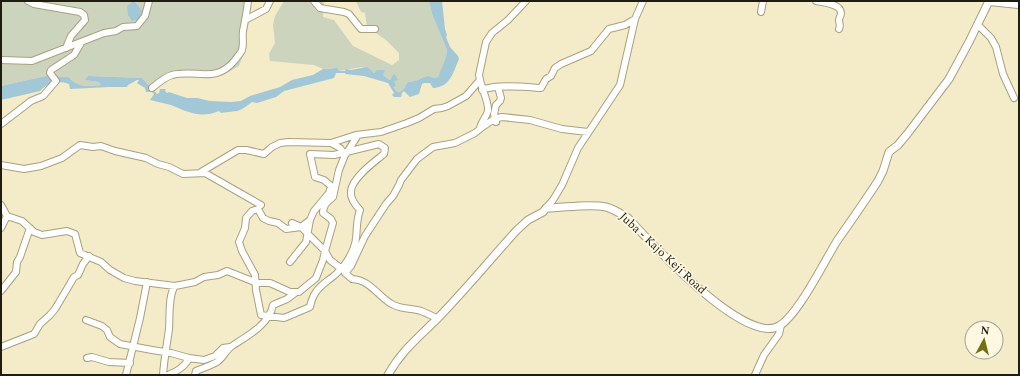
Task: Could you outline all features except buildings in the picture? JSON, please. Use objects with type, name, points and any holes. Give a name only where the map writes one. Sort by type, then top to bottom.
[{"type":"main road","points":[[781,325],[798,306],[837,242],[878,181],[884,171],[889,152],[898,145],[908,133],[949,79],[989,1]]},
{"type":"main road","name":"Juba - Kajo Keji Road","points":[[546,208],[605,207],[617,211],[628,218],[687,278],[733,316],[747,324],[761,328],[770,329],[781,325]]},
{"type":"main road","points":[[388,375],[394,363],[410,344],[437,318],[516,231],[528,220],[543,212],[546,208]]},
{"type":"street","points":[[28,1],[34,4],[80,12],[84,15],[85,20],[71,36],[66,48]]},
{"type":"street","points":[[1,60],[32,61],[104,33],[116,31],[123,27],[137,26],[145,16],[149,1]]},
{"type":"street","points":[[152,88],[170,75],[185,73],[220,73],[228,66],[242,50],[243,31],[248,1]]},
{"type":"street","points":[[248,19],[266,9],[270,1]]},
{"type":"street","points":[[314,1],[320,8],[349,14],[361,29],[376,29]]},
{"type":"street","points":[[480,129],[480,126],[488,111],[488,104],[482,90],[479,75],[486,42],[492,33],[508,20],[526,1]]},
{"type":"street","points":[[546,208],[562,185],[578,148],[620,85],[635,19],[643,1]]},
{"type":"street","points":[[761,12],[764,1]]},
{"type":"street","points":[[816,1],[834,5],[839,9],[841,13],[839,29]]},
{"type":"street","points":[[989,1],[1019,5]]},
{"type":"street","points":[[482,90],[498,87],[523,86],[542,88],[546,79],[551,76],[555,68],[560,64],[591,51],[609,29],[635,19]]},
{"type":"street","points":[[978,25],[991,38],[996,47],[1003,74],[1014,98]]},
{"type":"street","points":[[1,124],[31,100],[42,97],[45,94],[56,81],[50,73],[51,70],[74,55],[81,43]]},
{"type":"street","points":[[1,165],[30,169],[62,158],[80,145],[93,147],[101,146],[115,151],[146,158],[183,174],[201,172],[238,150],[246,150],[264,154],[280,143],[331,143],[358,135],[381,132],[407,124],[434,109],[448,106],[466,96],[480,80]]},
{"type":"street","points":[[494,119],[496,123],[494,114],[496,105],[501,98],[498,87]]},
{"type":"street","points":[[345,273],[351,266],[365,236],[393,196],[401,180],[416,159],[433,147],[454,143],[475,133],[494,119],[502,117],[530,120],[562,129],[588,132]]},
{"type":"street","points":[[86,320],[102,326],[107,330],[110,337],[120,344],[166,352],[189,358],[204,360],[215,356],[223,348],[230,347],[240,342],[268,318],[273,305],[299,292],[316,278],[323,260],[333,223],[331,219],[323,213],[323,206],[333,197],[339,170],[345,155],[358,135]]},
{"type":"street","points":[[331,143],[340,148],[345,155]]},
{"type":"street","points":[[290,262],[306,242],[310,220],[314,211],[329,193],[331,186],[324,180],[316,177],[310,154],[334,155],[378,144],[385,148],[384,154],[353,183],[350,192],[353,202],[360,210],[357,219],[357,242],[351,256],[336,274],[324,283],[315,293],[310,307],[284,318],[261,314],[256,290],[255,275],[242,251],[239,242],[245,228],[246,218],[252,211],[258,209],[263,218],[278,223],[286,229],[301,227],[310,220]]},
{"type":"street","points":[[201,172],[261,205]]},
{"type":"street","points":[[1,205],[6,216],[1,228]]},
{"type":"street","points":[[6,216],[22,221],[34,232],[42,235],[67,232],[75,234],[80,253],[101,262],[110,270],[124,278],[175,286],[195,282],[204,277],[218,275],[227,271],[245,279],[270,283],[295,293]]},
{"type":"street","points":[[292,223],[301,227],[325,251],[330,260],[352,279],[365,282],[382,297],[400,308],[419,310],[437,318]]},
{"type":"street","points":[[1,291],[16,272],[17,262],[30,228]]},
{"type":"street","points":[[1,347],[34,334],[40,324],[55,309],[66,289],[74,277],[78,275],[89,256]]},
{"type":"street","points":[[126,375],[130,363],[132,346],[140,318],[147,282]]},
{"type":"street","points":[[163,375],[172,293],[175,286]]},
{"type":"street","points":[[755,375],[764,355],[779,334],[781,325]]},
{"type":"street","points":[[195,375],[196,371],[217,362],[226,354],[230,347]]},
{"type":"street","points":[[87,358],[92,357],[109,362],[130,363]]},
{"type":"street","points":[[168,375],[178,371],[189,358]]},
{"type":"green space","points":[[1,1],[251,1],[243,42],[244,53],[239,66],[230,71],[214,76],[174,76],[153,88],[157,94],[142,78],[88,76],[86,80],[98,82],[104,85],[89,86],[80,85],[72,81],[69,77],[46,76],[1,86]]},
{"type":"green space","points":[[284,1],[324,1],[323,17],[334,20],[353,46],[392,65],[399,60],[399,53],[386,40],[367,27],[365,13],[361,12],[356,1],[429,1],[432,14],[447,50],[440,73],[438,77],[419,79],[404,90],[398,92],[396,91],[391,77],[391,80],[383,75],[384,70],[374,73],[362,67],[339,71],[332,68],[323,69],[314,65],[270,61],[269,54],[275,43],[273,25],[275,16]]},
{"type":"water","points":[[134,1],[143,12],[140,19],[132,21],[128,15],[127,6]]},
{"type":"water","points":[[429,1],[442,1],[447,35],[446,37],[450,47],[459,59],[448,82],[439,87],[433,88],[430,83],[424,83],[422,84],[419,94],[410,97],[404,91],[401,97],[394,97],[392,95],[394,93],[388,83],[364,76],[336,73],[334,78],[284,91],[276,97],[257,103],[252,102],[237,111],[221,113],[219,111],[206,114],[195,114],[171,105],[150,100],[154,94],[152,92],[146,92],[145,88],[137,83],[139,80],[128,85],[127,87],[70,89],[69,84],[58,82],[46,86],[40,91],[1,100],[1,86],[46,76],[69,77],[72,81],[84,86],[102,85],[98,82],[85,80],[88,76],[142,78],[157,94],[159,93],[160,89],[166,89],[165,91],[167,93],[169,92],[187,98],[231,102],[241,101],[250,96],[280,87],[292,80],[313,75],[323,69],[337,68],[339,71],[345,71],[346,69],[351,70],[367,67],[374,73],[377,70],[385,70],[383,75],[390,80],[394,74],[398,80],[394,81],[396,86],[394,87],[396,91],[399,92],[406,88],[405,87],[408,82],[428,76],[433,78],[438,77],[446,57],[447,50],[432,14]]}]
